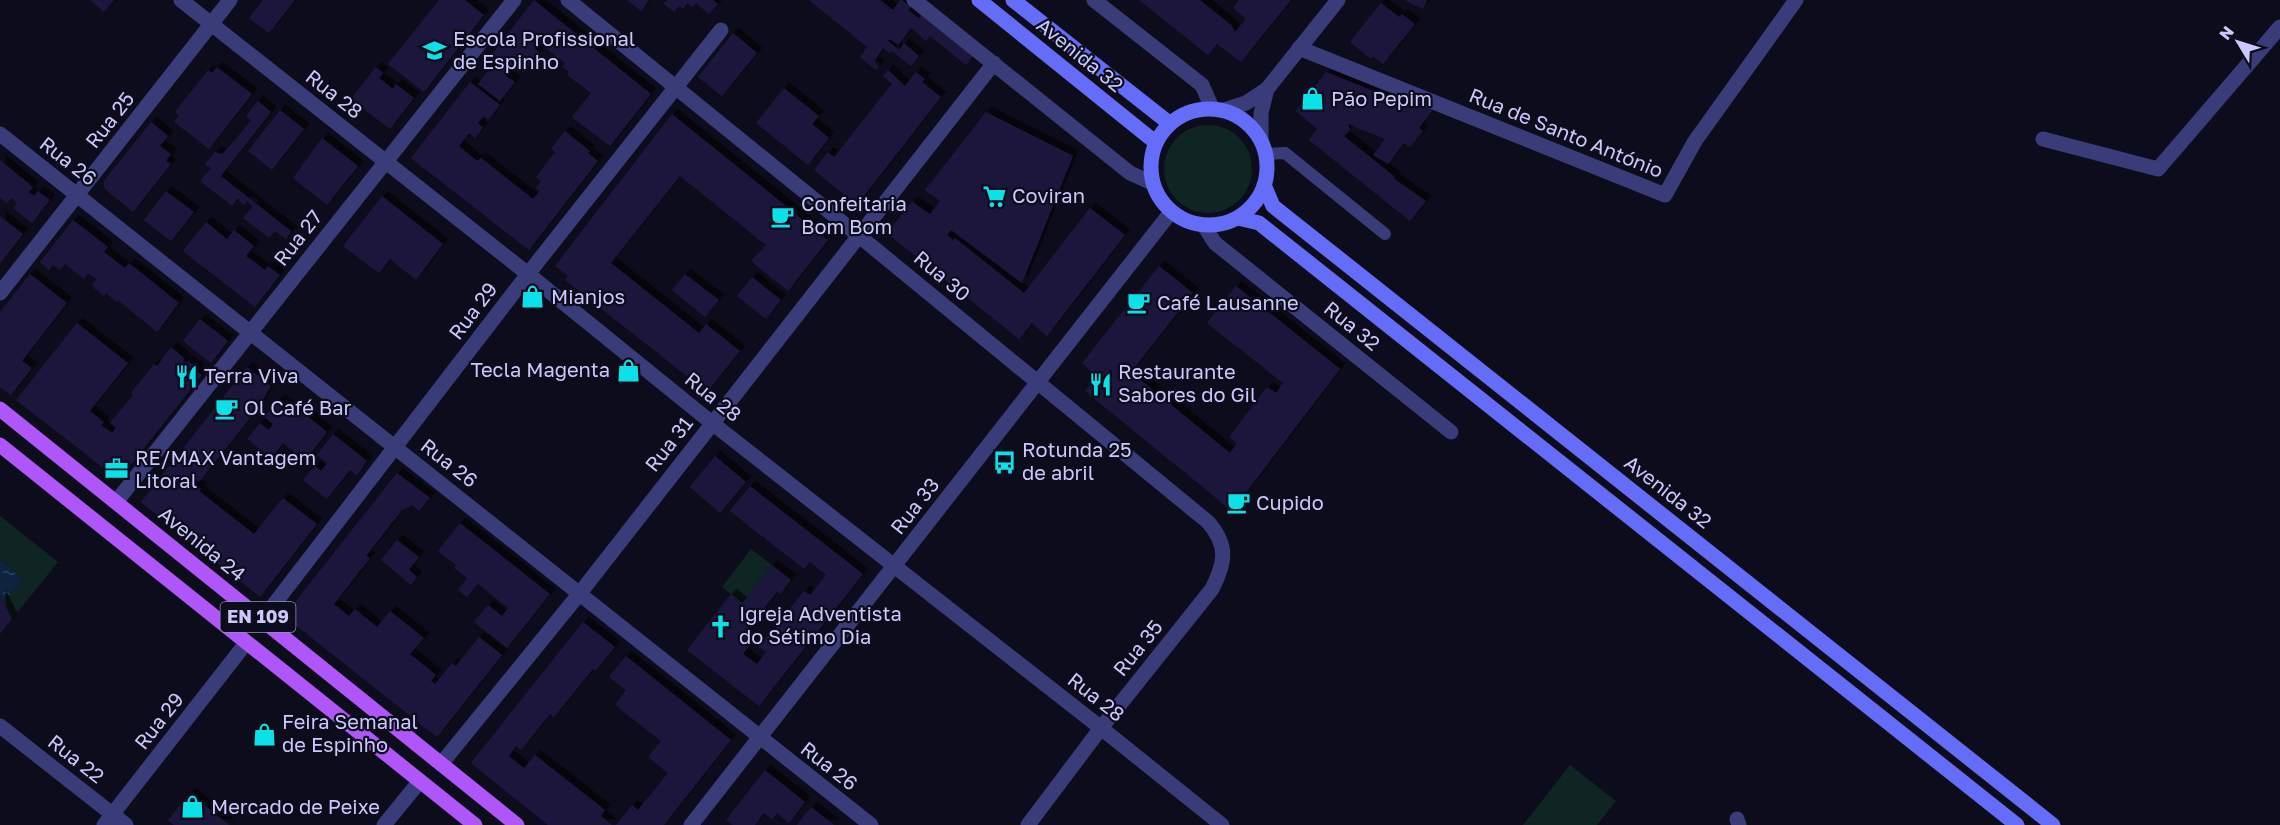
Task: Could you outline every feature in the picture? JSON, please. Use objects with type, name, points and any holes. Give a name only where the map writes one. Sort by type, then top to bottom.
[{"type":"main road","name":"Avenida 32","points":[[979,0],[1155,142]]},
{"type":"main road","name":"Avenida 32","points":[[1013,0],[1169,123]]},
{"type":"main road","points":[[1218,109],[1239,117],[1253,128],[1264,147],[1267,170],[1264,185],[1254,204],[1238,218],[1222,224],[1204,226],[1188,222],[1171,212],[1160,200],[1152,183],[1151,156],[1155,142],[1169,123],[1189,112],[1218,109]]},
{"type":"main road","name":"Avenida 32","points":[[1264,185],[1274,206],[2053,825]]},
{"type":"main road","points":[[1238,218],[1259,223],[2017,825]]},
{"type":"main road","name":"Avenida 24","points":[[0,409],[517,825]]},
{"type":"main road","name":"EN 109","points":[[0,445],[476,825]]},
{"type":"street","name":"Rua 28","points":[[181,0],[1222,825]]},
{"type":"street","name":"Rua 25","points":[[0,293],[230,0]]},
{"type":"street","name":"Rua 27","points":[[116,502],[514,0]]},
{"type":"street","name":"Rua 30","points":[[568,0],[1208,522],[1217,533],[1223,549]]},
{"type":"street","points":[[914,0],[1130,173],[1152,183]]},
{"type":"street","points":[[1099,1],[1202,85],[1218,109],[1246,103],[1267,89],[1338,0]]},
{"type":"street","name":"Rua de Santo António","points":[[1299,48],[1665,195],[1695,141],[1790,2]]},
{"type":"street","points":[[2043,139],[2158,169],[2280,27]]},
{"type":"street","name":"Rua 29","points":[[262,620],[528,274],[721,30]]},
{"type":"street","name":"Rua 31","points":[[441,764],[579,593],[994,63]]},
{"type":"street","points":[[1264,147],[1261,113],[1267,89]]},
{"type":"street","name":"Rua 26","points":[[0,134],[871,825]]},
{"type":"street","name":"Rua 33","points":[[691,825],[1171,212]]},
{"type":"street","name":"Rua 32","points":[[1204,226],[1215,243],[1451,432]]},
{"type":"street","name":"Rua 35","points":[[1028,825],[1101,728],[1212,589],[1222,568],[1223,549]]},
{"type":"street","name":"Rua 29","points":[[108,820],[246,643]]},
{"type":"street","name":"Rua 22","points":[[0,726],[108,820],[126,825]]},
{"type":"street","points":[[384,825],[420,781]]},
{"type":"lane","points":[[1264,147],[1285,153],[1385,234]]},
{"type":"green space","points":[[1208,125],[1225,128],[1239,138],[1249,152],[1252,169],[1249,186],[1239,200],[1225,210],[1208,213],[1191,210],[1177,200],[1167,186],[1164,169],[1167,152],[1177,138],[1191,128]]},
{"type":"green space","points":[[0,516],[58,562],[12,619],[4,602],[23,578],[0,560]]},
{"type":"green space","points":[[751,549],[772,565],[742,603],[722,587]]},
{"type":"green space","points":[[1570,765],[1616,801],[1597,825],[1523,825]]},
{"type":"water","points":[[0,560],[23,578],[4,602],[0,594]]},
{"type":"building","points":[[90,0],[114,0],[104,12]]},
{"type":"building","points":[[263,0],[295,0],[269,33],[249,18]]},
{"type":"building","points":[[439,0],[465,0],[484,15],[424,92],[388,64]]},
{"type":"building","points":[[534,0],[651,94],[610,146],[572,117],[591,93],[567,75],[569,72],[562,67],[565,63],[539,43],[535,49],[539,52],[527,67],[520,61],[513,70],[510,68],[505,75],[515,82],[500,101],[478,84],[493,65],[487,61]]},
{"type":"building","points":[[627,0],[649,0],[641,11]]},
{"type":"building","points":[[668,0],[713,0],[718,4],[709,14],[696,3],[692,7],[687,3],[683,9],[679,6],[674,12],[663,3]]},
{"type":"building","points":[[809,0],[880,0],[893,10],[902,0],[911,7],[908,10],[919,18],[921,15],[973,56],[966,65],[930,36],[926,41],[911,28],[898,45],[890,39],[888,41],[899,50],[904,43],[919,56],[911,66],[892,51],[890,53],[883,48],[874,62],[879,66],[876,70],[860,57],[867,47]]},
{"type":"building","points":[[1139,0],[1200,0],[1231,25],[1235,32],[1246,19],[1233,8],[1239,0],[1291,0],[1241,62],[1217,44],[1208,55]]},
{"type":"building","points":[[1405,0],[1427,0],[1423,9]]},
{"type":"building","points":[[1381,3],[1399,17],[1402,14],[1415,24],[1383,64],[1373,56],[1371,59],[1350,42]]},
{"type":"building","points":[[733,33],[757,53],[722,96],[698,77]]},
{"type":"building","points":[[217,67],[252,94],[209,149],[174,122],[179,116],[175,112],[208,70],[212,73]]},
{"type":"building","points":[[376,67],[383,73],[379,78],[393,89],[396,84],[414,98],[390,129],[351,99]]},
{"type":"building","points":[[888,70],[905,86],[916,72],[925,79],[922,82],[941,97],[857,205],[814,170],[828,152],[834,157],[892,84],[883,76]]},
{"type":"building","points":[[1326,72],[1411,106],[1417,98],[1433,110],[1419,128],[1423,131],[1410,147],[1404,143],[1388,164],[1373,155],[1385,139],[1348,124],[1350,130],[1344,136],[1395,177],[1393,178],[1426,201],[1410,221],[1309,140],[1317,129],[1296,111]]},
{"type":"building","points":[[470,82],[500,105],[488,120],[484,116],[478,123],[483,128],[475,138],[469,133],[459,146],[477,161],[481,158],[533,199],[540,191],[536,188],[541,181],[536,177],[555,152],[551,149],[565,131],[590,151],[588,153],[598,161],[529,250],[411,158]]},
{"type":"building","points":[[784,88],[819,116],[812,124],[829,138],[808,165],[756,123]]},
{"type":"building","points":[[258,101],[271,112],[221,176],[291,231],[286,239],[275,231],[269,238],[243,218],[253,206],[246,201],[244,205],[238,198],[232,206],[200,181],[211,168],[205,164],[215,152],[222,154],[236,139],[251,120],[246,116]]},
{"type":"building","points":[[280,110],[304,129],[272,170],[248,151]]},
{"type":"building","points":[[986,112],[1073,156],[1022,283],[951,230],[947,235],[953,240],[955,238],[1024,293],[1090,208],[1125,235],[1047,336],[1032,323],[1019,339],[887,233],[912,202],[930,214],[940,201],[925,190]]},
{"type":"building","points":[[672,114],[828,240],[788,291],[751,261],[766,245],[680,176],[611,263],[699,333],[706,324],[740,351],[707,392],[565,280],[568,276],[555,266]]},
{"type":"building","points":[[151,122],[168,136],[160,146],[171,154],[166,161],[171,164],[133,212],[106,190],[104,181]]},
{"type":"building","points":[[322,138],[358,166],[327,205],[293,178]]},
{"type":"building","points":[[0,160],[33,187],[29,192],[34,196],[38,191],[50,200],[32,223],[13,208],[17,203],[11,198],[7,203],[0,198]]},
{"type":"building","points":[[166,191],[194,212],[171,241],[144,220]]},
{"type":"building","points":[[382,196],[443,244],[416,280],[390,259],[379,273],[343,246]]},
{"type":"building","points":[[0,216],[23,234],[0,264]]},
{"type":"building","points":[[73,220],[108,247],[104,252],[125,268],[129,263],[179,303],[157,332],[118,300],[117,302],[106,293],[104,296],[95,289],[92,285],[97,279],[88,273],[84,279],[65,264],[60,270],[53,265],[49,270],[40,262]]},
{"type":"building","points":[[206,222],[227,239],[234,230],[254,246],[246,256],[265,270],[268,266],[280,275],[255,307],[183,251]]},
{"type":"building","points":[[1159,266],[1193,293],[1131,372],[1230,453],[1237,443],[1229,437],[1267,387],[1276,393],[1283,383],[1207,323],[1236,286],[1340,369],[1232,511],[1085,391],[1097,376],[1082,363]]},
{"type":"building","points":[[30,274],[67,303],[22,361],[32,368],[11,395],[0,387],[0,312]]},
{"type":"building","points":[[685,274],[719,300],[705,317],[672,290]]},
{"type":"building","points":[[752,277],[781,300],[766,319],[737,296]]},
{"type":"building","points":[[200,319],[228,341],[211,363],[183,341]]},
{"type":"building","points":[[77,323],[128,363],[90,411],[104,422],[101,425],[112,433],[116,428],[110,423],[154,364],[157,366],[171,347],[184,358],[186,363],[188,361],[199,369],[197,371],[202,375],[119,480],[16,400]]},
{"type":"building","points":[[247,367],[271,386],[258,408],[199,482],[197,480],[194,484],[201,489],[199,491],[254,534],[283,498],[317,524],[260,597],[141,502]]},
{"type":"building","points":[[279,399],[299,414],[301,411],[327,432],[305,461],[283,443],[271,458],[247,439],[260,423],[269,430],[273,424],[264,417]]},
{"type":"building","points":[[333,434],[367,461],[357,475],[350,470],[327,499],[303,480],[315,466],[321,471],[327,463],[317,455]]},
{"type":"building","points":[[715,456],[746,482],[720,513],[690,487]]},
{"type":"building","points":[[397,473],[430,498],[419,511],[412,505],[402,510],[366,556],[370,558],[334,604],[349,616],[355,609],[377,627],[390,611],[424,638],[410,654],[436,675],[431,681],[435,684],[452,663],[456,666],[479,637],[502,655],[437,737],[284,616]]},
{"type":"building","points":[[750,486],[863,574],[759,706],[687,650],[731,594],[742,603],[772,565],[791,580],[780,594],[777,592],[743,635],[752,642],[743,654],[757,664],[766,652],[759,647],[804,591],[810,595],[826,575],[810,562],[804,569],[730,511]]},
{"type":"building","points":[[460,523],[550,594],[507,648],[474,622],[488,605],[502,616],[508,608],[478,584],[467,597],[458,590],[467,578],[454,568],[456,565],[438,551]]},
{"type":"building","points":[[397,540],[419,557],[409,570],[417,577],[411,585],[381,560]]},
{"type":"building","points":[[0,594],[12,619],[0,634]]},
{"type":"building","points":[[583,622],[615,647],[595,671],[593,669],[554,717],[550,714],[521,750],[516,746],[509,756],[524,768],[535,755],[605,810],[601,816],[612,825],[548,825],[471,763]]},
{"type":"building","points":[[626,656],[731,740],[664,825],[616,825],[632,805],[638,810],[668,773],[648,757],[661,741],[615,705],[626,690],[609,677]]},
{"type":"building","points":[[765,770],[805,802],[789,823],[777,813],[772,819],[764,813],[755,825],[733,825],[726,820]]},
{"type":"building","name":"Mercado de Peixe","points":[[190,793],[229,825],[174,825],[168,820]]},
{"type":"building","points":[[811,807],[828,820],[834,825],[797,825]]},
{"type":"place","name":"Escola Profissional de Espinho","points":[[435,50]]},
{"type":"place","name":"Pão Pepim","points":[[1313,99]]},
{"type":"place","name":"Coviran","points":[[994,196]]},
{"type":"place","name":"Confeitaria Bom Bom","points":[[783,216]]},
{"type":"place","name":"Mianjos","points":[[533,297]]},
{"type":"place","name":"Café Lausanne","points":[[1139,303]]},
{"type":"place","name":"Tecla Magenta","points":[[628,370]]},
{"type":"place","name":"Terra Viva","points":[[186,376]]},
{"type":"place","name":"Restaurante Sabores do Gil","points":[[1100,384]]},
{"type":"place","name":"Ol Café Bar","points":[[226,408]]},
{"type":"place","name":"Rotunda 25 de abril","points":[[1004,462]]},
{"type":"place","name":"RE/MAX Vantagem Litoral","points":[[117,469]]},
{"type":"place","name":"Cupido","points":[[1238,503]]},
{"type":"place","name":"Igreja Adventista do Sétimo Dia","points":[[721,626]]},
{"type":"place","name":"Feira Semanal de Espinho","points":[[264,734]]},
{"type":"place","name":"Mercado de Peixe","points":[[193,807]]}]
